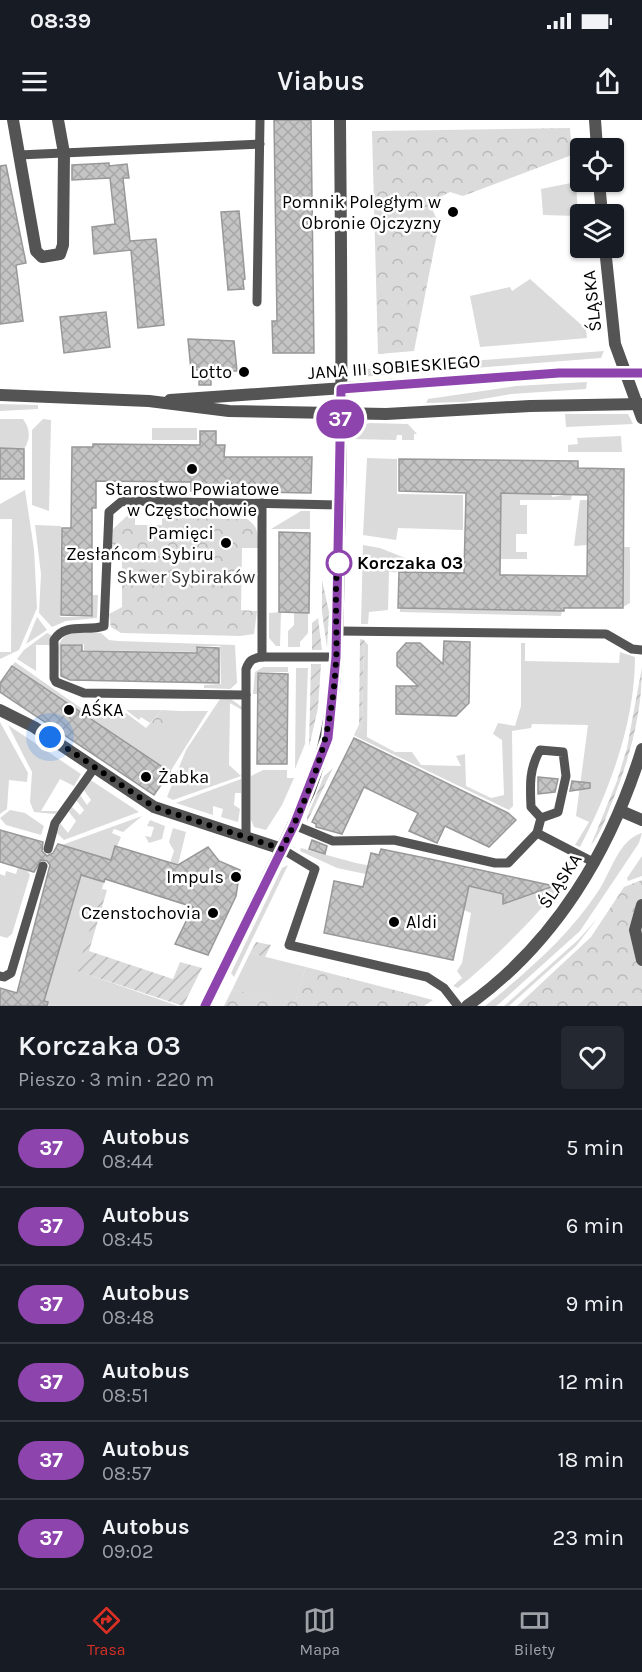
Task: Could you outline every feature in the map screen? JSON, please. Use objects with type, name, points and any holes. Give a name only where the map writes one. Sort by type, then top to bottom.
[{"type":"street","points":[[13,120],[36,251],[42,257],[51,258],[60,254],[63,245],[64,153],[58,120]]},
{"type":"street","points":[[205,1006],[294,825],[328,738],[336,657],[340,505],[340,120]]},
{"type":"street","points":[[594,120],[596,138]]},
{"type":"street","name":"ŚLĄSKA","points":[[606,258],[615,344],[624,373],[639,404],[642,418]]},
{"type":"street","name":"JANA III SOBIESKIEGO","points":[[149,401],[559,373],[642,373]]},
{"type":"street","name":"JANA III SOBIESKIEGO","points":[[0,394],[149,401],[229,411],[433,413],[530,406],[639,404]]},
{"type":"street","points":[[0,710],[34,726],[154,807],[282,849]]},
{"type":"street","name":"ŚLĄSKA","points":[[467,1006],[516,965],[548,931],[595,863],[621,811],[642,749]]},
{"type":"street","points":[[621,811],[642,820]]},
{"type":"street","points":[[642,904],[635,930],[642,960]]},
{"type":"lane","points":[[258,302],[260,120]]},
{"type":"lane","points":[[20,155],[260,144]]},
{"type":"lane","points":[[246,695],[84,693],[63,687],[54,678],[54,640],[68,629],[95,629],[104,626],[107,517],[111,507],[129,501],[340,505]]},
{"type":"lane","points":[[262,503],[262,657]]},
{"type":"lane","points":[[337,632],[606,634],[632,649],[642,650]]},
{"type":"lane","points":[[246,837],[248,662],[262,657],[336,657]]},
{"type":"lane","points":[[550,749],[563,752],[566,776],[558,812],[541,818],[531,807],[530,773],[540,750],[550,749]]},
{"type":"lane","points":[[48,849],[55,823],[95,767]]},
{"type":"lane","points":[[294,825],[333,841],[394,840],[495,863],[508,863],[537,833],[541,818]]},
{"type":"lane","points":[[537,833],[595,863]]},
{"type":"lane","points":[[282,849],[315,869],[289,945],[427,977],[444,987],[458,1006]]},
{"type":"lane","points":[[0,976],[4,977],[11,973],[43,867]]},
{"type":"green space","points":[[570,128],[570,156],[463,196],[450,192],[438,198],[433,211],[439,224],[414,351],[378,354],[372,131]]},
{"type":"green space","points":[[570,183],[570,192],[577,192],[577,204],[570,204],[570,216],[543,215],[541,189]]},
{"type":"green space","points":[[530,279],[586,329],[587,338],[480,347],[470,296],[510,287],[512,291]]},
{"type":"green space","points":[[604,351],[601,358],[360,377],[353,370]]},
{"type":"green space","points":[[587,382],[586,389],[511,394],[465,402],[426,403],[428,399],[516,386]]},
{"type":"green space","points":[[0,404],[38,405],[38,409],[0,411]]},
{"type":"green space","points":[[565,414],[628,414],[633,424],[566,427]]},
{"type":"green space","points":[[0,419],[23,419],[29,434],[24,449],[0,448]]},
{"type":"green space","points":[[43,419],[51,420],[49,511],[32,505],[32,430]]},
{"type":"green space","points":[[370,423],[408,424],[417,434],[414,434],[414,440],[402,440],[402,435],[397,435],[396,440],[350,439],[360,426]]},
{"type":"green space","points":[[152,428],[197,428],[197,440],[152,440]]},
{"type":"green space","points":[[621,436],[622,452],[568,452],[568,445],[578,444],[577,438]]},
{"type":"green space","points":[[367,458],[397,459],[397,494],[463,495],[463,530],[398,528],[396,540],[363,535]]},
{"type":"green space","points":[[25,490],[34,549],[37,608],[19,650],[0,659],[0,652],[11,652],[12,519],[0,519],[0,504]]},
{"type":"green space","points":[[501,493],[551,493],[552,497],[572,494],[571,500],[520,500],[520,505],[527,505],[527,534],[516,534],[516,552],[527,552],[527,559],[500,559]]},
{"type":"green space","points":[[580,500],[588,500],[587,545],[574,546]]},
{"type":"green space","points":[[301,511],[310,511],[310,529],[271,529]]},
{"type":"green space","name":"Skwer Sybiraków","points":[[129,514],[135,518],[135,525],[162,525],[162,518],[247,519],[251,522],[257,531],[258,548],[242,548],[241,610],[257,611],[254,634],[240,636],[121,633],[111,627],[109,614],[122,607],[122,546],[110,553],[112,530]]},
{"type":"green space","points":[[35,525],[61,526],[60,617],[92,617],[93,595],[98,595],[97,618],[66,621],[52,627],[39,613],[41,574]]},
{"type":"green space","points":[[363,545],[380,548],[418,563],[418,573],[389,572],[388,610],[369,612],[368,624],[361,624]]},
{"type":"green space","points":[[624,547],[630,547],[630,603],[623,607]]},
{"type":"green space","points":[[322,580],[329,612],[327,648],[322,612]]},
{"type":"green space","points":[[400,608],[562,611],[561,616],[400,612]]},
{"type":"green space","points":[[281,612],[280,646],[276,646],[269,638],[269,613]]},
{"type":"green space","points":[[294,613],[308,613],[308,633],[300,642],[300,647],[288,647],[288,631],[294,625]]},
{"type":"green space","points":[[37,617],[47,630],[26,644]]},
{"type":"green space","points":[[318,618],[322,650],[312,650],[312,623]]},
{"type":"green space","points":[[47,633],[53,636],[51,653],[49,645],[36,645],[36,671],[17,659],[24,650]]},
{"type":"green space","points":[[70,633],[101,633],[109,640],[118,641],[235,645],[237,683],[230,689],[204,688],[204,685],[221,684],[220,646],[197,646],[196,652],[84,650],[84,644],[60,644],[59,677],[58,646]]},
{"type":"green space","points":[[360,639],[364,640],[362,724],[357,737],[354,735],[359,725]]},
{"type":"green space","points":[[364,640],[368,645],[367,737],[395,752],[412,752],[421,765],[461,766],[456,756],[465,754],[466,786],[491,798],[504,795],[502,740],[493,734],[498,723],[515,726],[521,706],[521,643],[525,643],[525,661],[619,663],[620,652],[635,657],[631,706],[626,731],[611,779],[580,847],[575,845],[589,822],[576,816],[588,725],[532,724],[531,728],[512,731],[513,806],[509,810],[357,737],[362,724]]},
{"type":"green space","points":[[15,662],[85,711],[126,713],[146,728],[180,728],[180,711],[208,711],[170,772],[12,666]]},
{"type":"green space","points":[[311,664],[321,664],[318,708],[309,747]]},
{"type":"green space","points":[[263,667],[288,667],[288,672],[257,672],[257,694],[253,694],[255,672]]},
{"type":"green space","points":[[642,667],[640,704],[628,759],[603,825],[591,845],[617,781],[627,748]]},
{"type":"green space","points":[[296,668],[308,668],[305,744],[295,769]]},
{"type":"green space","points":[[220,699],[231,699],[242,707],[242,710],[230,703],[229,765],[241,776],[173,800],[167,797],[186,750]]},
{"type":"green space","points":[[126,710],[162,710],[150,723],[141,717],[139,720]]},
{"type":"green space","points":[[162,710],[180,711],[180,728],[146,728]]},
{"type":"green space","points":[[0,722],[28,773],[27,782],[9,780],[7,809],[0,814]]},
{"type":"green space","points":[[8,725],[81,774],[74,786],[60,779],[41,811],[58,811],[55,814],[34,812],[30,802],[32,772]]},
{"type":"green space","points":[[333,768],[307,822],[324,776]]},
{"type":"green space","points":[[263,770],[287,770],[287,778],[294,778],[282,805],[266,830],[254,827],[251,820],[251,776]]},
{"type":"green space","points":[[89,779],[139,812],[64,840],[57,833],[60,823],[68,833],[76,821],[69,812],[72,807],[80,815],[84,810],[76,800],[80,795],[87,805],[91,800],[83,789]]},
{"type":"green space","points":[[241,779],[241,793],[235,793],[234,805],[240,809],[238,822],[221,817],[223,809],[213,806],[213,815],[176,803]]},
{"type":"green space","points":[[10,810],[25,813],[44,826],[41,835],[6,825],[0,818]]},
{"type":"green space","points":[[142,816],[123,832],[114,829],[112,833],[121,837],[111,860],[62,845]]},
{"type":"green space","points":[[150,820],[165,826],[162,839],[149,843],[145,836],[151,837],[154,827],[147,826]]},
{"type":"green space","points":[[173,828],[186,832],[177,869],[169,866],[174,851],[169,842]]},
{"type":"green space","points":[[642,833],[639,843],[580,931],[500,1003],[496,1006],[485,1006],[561,938],[599,890],[621,849],[634,836]]},
{"type":"green space","points":[[301,848],[356,863],[503,892],[503,904],[561,883],[522,929],[458,988],[453,986],[462,978],[457,971],[462,963],[471,913],[394,880],[337,868],[300,851]]},
{"type":"green space","points":[[642,856],[642,876],[628,881],[627,878]]},
{"type":"green space","points":[[568,860],[571,863],[561,883]]},
{"type":"green space","points":[[288,865],[234,977],[231,973],[282,868]]},
{"type":"green space","points":[[18,867],[26,869],[30,875],[12,934],[7,938],[0,936],[0,874],[5,876],[6,871],[16,874]]},
{"type":"green space","points":[[79,874],[104,882],[78,971],[178,1006],[42,1006]]},
{"type":"green space","points":[[642,880],[642,1006],[517,1006],[591,937],[624,887]]},
{"type":"green space","points":[[102,889],[107,890],[89,951],[173,979],[180,962],[202,968],[183,1006],[77,971]]},
{"type":"green space","points":[[597,919],[576,946],[509,1006],[504,1006],[578,940]]},
{"type":"green space","points":[[256,942],[271,945],[265,957],[250,953]]},
{"type":"green space","points":[[250,953],[306,967],[295,1003],[232,990]]},
{"type":"green space","points":[[306,967],[433,1000],[424,1006],[224,1006],[232,990],[295,1002]]},
{"type":"building","points":[[274,120],[311,120],[314,353],[273,353],[272,321],[277,321]]},
{"type":"building","points":[[109,163],[109,166],[127,164],[129,178],[123,178],[130,241],[156,239],[164,325],[138,328],[131,250],[94,254],[92,227],[115,224],[110,178],[72,180],[72,165]]},
{"type":"building","points":[[6,165],[26,263],[16,265],[23,321],[0,324],[0,166]]},
{"type":"building","points":[[239,211],[244,289],[228,290],[221,212]]},
{"type":"building","points":[[106,312],[110,347],[64,353],[60,317]]},
{"type":"building","points":[[188,339],[234,341],[237,371],[211,371],[211,385],[199,385],[199,370],[191,370]]},
{"type":"building","name":"Starostwo Powiatowe w Częstochowie","points":[[200,431],[216,431],[216,445],[225,445],[224,457],[312,457],[311,493],[191,491],[191,482],[96,481],[96,508],[92,508],[92,616],[61,615],[62,528],[71,528],[72,447],[93,447],[93,444],[200,445]]},
{"type":"building","points":[[0,448],[24,449],[24,479],[0,479]]},
{"type":"building","points":[[399,459],[578,461],[578,468],[624,469],[623,608],[564,608],[564,611],[398,608],[399,572],[464,573],[466,493],[399,491]],"holes":[[[501,493],[588,495],[587,576],[500,575]]]},
{"type":"building","points":[[279,532],[310,533],[309,613],[279,612]]},
{"type":"building","points":[[444,641],[470,642],[469,703],[456,716],[396,714],[396,686],[418,686],[397,666],[397,653],[406,643],[420,643],[443,664]]},
{"type":"building","points":[[61,645],[82,645],[82,651],[197,653],[197,647],[219,648],[219,683],[70,680],[61,676]]},
{"type":"building","points":[[12,666],[170,772],[154,795],[0,692],[0,683]]},
{"type":"building","points":[[258,673],[288,674],[287,764],[257,764]]},
{"type":"building","points":[[354,738],[508,813],[516,820],[489,847],[445,826],[437,843],[409,831],[418,813],[364,787],[342,834],[316,827],[316,824],[312,822]]},
{"type":"building","points":[[538,777],[558,779],[555,792],[538,794]]},
{"type":"building","points":[[572,781],[590,783],[590,788],[570,791]]},
{"type":"building","points":[[0,830],[43,842],[42,851],[47,856],[53,853],[58,844],[111,860],[115,846],[178,865],[208,847],[219,861],[240,870],[236,896],[208,955],[175,944],[193,907],[105,879],[104,882],[81,875],[44,1001],[48,1002],[47,1006],[0,1006],[0,988],[17,993],[50,865],[47,861],[41,860],[34,872],[0,862]]},
{"type":"building","points":[[312,840],[327,846],[325,854],[309,849]]},
{"type":"building","name":"Aldi","points":[[381,849],[554,886],[503,904],[503,894],[469,886],[453,960],[324,933],[334,881],[363,887],[371,853],[379,855]]},
{"type":"bus line","name":"37","points":[[205,1006],[294,825],[309,792],[328,738],[336,657],[341,389],[521,375],[642,373]]},
{"type":"place","name":"Pomnik Poległym w Obronie Ojczyzny","points":[[453,212]]},
{"type":"place","name":"Lotto","points":[[244,372]]},
{"type":"place","name":"Starostwo Powiatowe w Częstochowie","points":[[192,469]]},
{"type":"place","name":"Pamięci Zesłańcom Sybiru","points":[[226,543]]},
{"type":"place","name":"Korczaka 03","points":[[339,563]]},
{"type":"place","name":"AŚKA","points":[[69,710]]},
{"type":"place","name":"Żabka","points":[[146,777]]},
{"type":"place","name":"Impuls","points":[[236,877]]},
{"type":"place","name":"Czenstochovia","points":[[213,913]]},
{"type":"place","name":"Aldi","points":[[394,922]]},
{"type":"route","points":[[50,737],[154,807],[196,823],[282,849],[309,792],[328,738],[334,695],[339,561],[339,563]]}]
